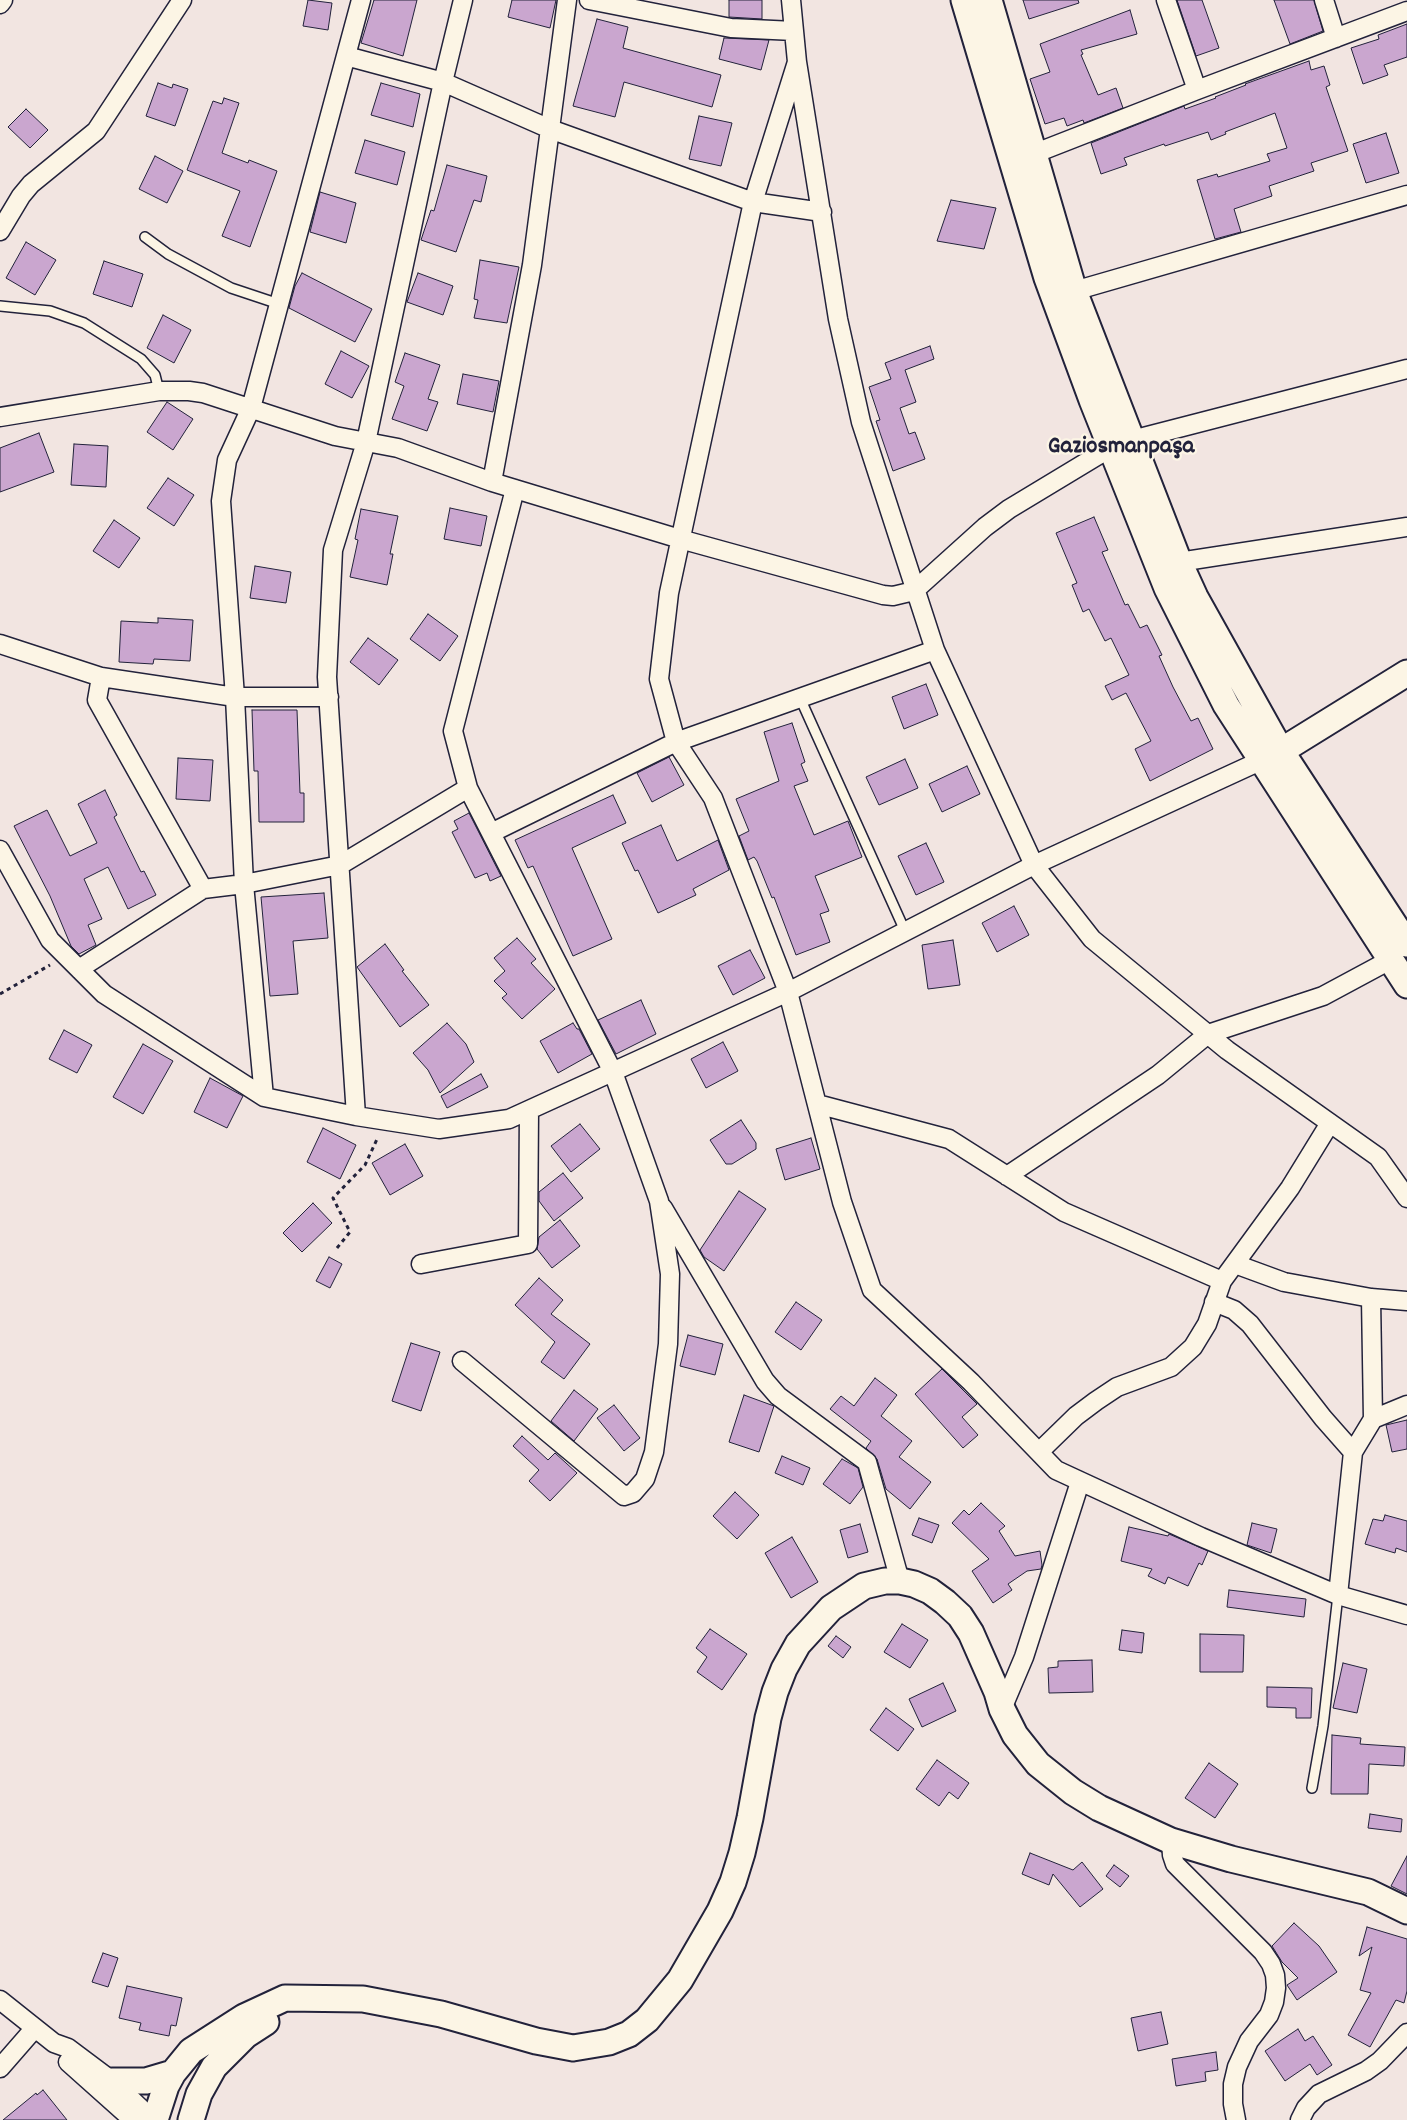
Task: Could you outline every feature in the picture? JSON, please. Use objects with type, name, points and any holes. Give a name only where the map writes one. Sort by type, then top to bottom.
[{"type":"street","points":[[0,4],[3,0]]},
{"type":"street","points":[[0,231],[31,184],[96,131],[182,0]]},
{"type":"street","points":[[264,1097],[244,884],[235,698],[221,501],[227,460],[251,408],[361,0]]},
{"type":"street","points":[[356,1116],[327,677],[333,550],[366,442],[443,82],[463,0]]},
{"type":"street","points":[[492,482],[532,265],[567,0]]},
{"type":"street","points":[[589,0],[731,28],[794,31]]},
{"type":"street","points":[[791,0],[797,62],[838,319],[860,422],[914,591],[935,650],[1034,864],[1092,939],[1227,1050],[1378,1157],[1407,1198]]},
{"type":"street","points":[[964,0],[1022,159],[1074,291],[1168,588],[1226,704],[1271,756]]},
{"type":"street","points":[[990,0],[1047,278],[1121,444],[1271,756],[1399,952],[1407,985]]},
{"type":"street","points":[[1166,0],[1197,90]]},
{"type":"street","points":[[1324,0],[1336,38]]},
{"type":"street","points":[[1022,159],[1197,90],[1407,11]]},
{"type":"street","points":[[346,56],[443,82],[550,130],[753,202],[822,212]]},
{"type":"street","points":[[797,62],[753,202],[669,593],[659,679],[676,742],[713,798],[788,992],[842,1202],[872,1290],[971,1382],[1056,1470],[1201,1537],[1338,1595],[1407,1615]]},
{"type":"street","points":[[1074,291],[1407,195]]},
{"type":"street","points":[[0,417],[159,391],[203,393],[335,436],[398,448],[492,482],[680,539],[884,595],[903,595],[914,591],[985,526],[1009,509],[1121,444],[1407,369]]},
{"type":"street","points":[[515,489],[453,731],[468,788],[613,1072],[659,1201],[765,1382],[778,1396],[867,1462],[900,1581]]},
{"type":"street","points":[[1179,562],[1407,527]]},
{"type":"street","points":[[0,644],[101,677],[235,698],[328,697]]},
{"type":"street","points":[[491,833],[676,742],[935,650]]},
{"type":"street","points":[[0,850],[50,940],[104,994],[264,1097],[356,1116],[439,1129],[509,1119],[788,992],[1034,864],[1271,756],[1407,674]]},
{"type":"street","points":[[101,677],[97,700],[203,889]]},
{"type":"street","points":[[79,969],[203,889],[244,884],[340,865],[468,788]]},
{"type":"street","points":[[1007,1176],[1158,1075],[1208,1034],[1323,996],[1399,952]]},
{"type":"street","points":[[817,1104],[949,1139],[1064,1212],[1222,1281]]},
{"type":"street","points":[[421,1264],[528,1244],[530,1110]]},
{"type":"street","points":[[1039,1452],[1070,1422],[1117,1387],[1171,1367],[1183,1358],[1201,1336],[1222,1281],[1300,1172],[1330,1123]]},
{"type":"street","points":[[462,1361],[624,1496],[633,1493],[644,1479],[654,1452],[668,1344],[670,1274],[659,1201]]},
{"type":"street","points":[[1235,1264],[1284,1282],[1371,1298],[1407,1301]]},
{"type":"street","points":[[1338,1595],[1353,1452],[1373,1419],[1371,1298]]},
{"type":"street","points":[[1214,1302],[1234,1310],[1250,1324],[1323,1418],[1353,1452]]},
{"type":"street","points":[[1373,1419],[1407,1405]]},
{"type":"street","points":[[1002,1709],[1024,1657],[1080,1482]]},
{"type":"street","points":[[0,2000],[54,2044],[68,2048],[112,2081],[154,2120],[172,2073],[191,2051],[244,2017],[285,1998],[363,1999],[441,2014],[536,2041],[573,2048],[609,2042],[629,2034],[647,2020],[680,1980],[720,1911],[742,1854],[775,1692],[784,1669],[798,1644],[820,1618],[849,1594],[864,1586],[885,1581],[900,1581],[914,1584],[930,1591],[946,1602],[960,1616],[971,1633],[997,1692],[1002,1709],[1025,1750],[1060,1783],[1099,1808],[1171,1841],[1231,1859],[1368,1892],[1407,1911]]},
{"type":"street","points":[[1171,1841],[1175,1864],[1263,1952],[1271,1964],[1275,1975],[1274,2002],[1269,2015],[1246,2045],[1237,2067],[1233,2084],[1236,2120]]},
{"type":"street","points":[[189,2118],[206,2080],[214,2067],[234,2044],[258,2026],[315,1998]]},
{"type":"street","points":[[0,2068],[34,2029]]},
{"type":"street","points":[[1300,2120],[1306,2108],[1319,2094],[1366,2071],[1380,2061],[1407,2033]]},
{"type":"street","points":[[54,2044],[62,2057],[133,2120]]},
{"type":"street","points":[[112,2081],[146,2081],[172,2073]]},
{"type":"lane","points":[[145,237],[168,254],[231,288],[279,304]]},
{"type":"lane","points":[[0,306],[50,311],[84,323],[141,359],[155,376],[159,391]]},
{"type":"lane","points":[[800,698],[905,931]]},
{"type":"lane","points":[[1312,1788],[1323,1726],[1338,1595]]},
{"type":"path","points":[[0,994],[66,956]]},
{"type":"path","points":[[337,1248],[350,1232],[333,1198],[365,1165],[385,1120]]},
{"type":"building","points":[[308,0],[332,3],[328,30],[303,26]]},
{"type":"building","points":[[374,0],[417,0],[403,56],[361,43]]},
{"type":"building","points":[[512,0],[556,0],[550,28],[508,17]]},
{"type":"building","points":[[729,0],[762,0],[762,19],[729,17]]},
{"type":"building","points":[[1023,0],[1078,0],[1079,3],[1029,19]]},
{"type":"building","points":[[1177,0],[1202,0],[1219,48],[1196,56]]},
{"type":"building","points":[[1274,0],[1314,0],[1323,31],[1290,44]]},
{"type":"building","points":[[1130,10],[1137,34],[1081,50],[1083,54],[1081,55],[1098,95],[1116,88],[1123,108],[1084,123],[1083,120],[1067,126],[1064,118],[1045,124],[1030,79],[1050,72],[1040,44]]},
{"type":"building","points":[[597,19],[628,27],[623,48],[721,75],[712,107],[624,82],[615,117],[573,106]]},
{"type":"building","points":[[1407,24],[1407,57],[1384,65],[1388,75],[1363,84],[1351,48],[1379,39],[1378,35]]},
{"type":"building","points":[[724,38],[769,40],[761,70],[719,59]]},
{"type":"building","points":[[1309,61],[1311,70],[1324,66],[1330,85],[1326,87],[1348,151],[1311,163],[1314,171],[1269,186],[1272,196],[1234,209],[1241,232],[1215,239],[1197,180],[1217,174],[1218,177],[1270,161],[1267,154],[1287,148],[1275,113],[1225,132],[1226,134],[1211,140],[1208,132],[1165,146],[1164,144],[1124,158],[1127,165],[1101,174],[1091,143],[1184,106],[1185,109],[1216,98],[1245,84]]},
{"type":"building","points":[[158,83],[172,88],[173,84],[188,89],[175,126],[146,116]]},
{"type":"building","points":[[381,83],[420,94],[413,127],[371,115]]},
{"type":"building","points":[[224,98],[239,103],[222,153],[248,163],[249,160],[277,171],[250,247],[222,236],[240,191],[187,170],[213,101],[222,104]]},
{"type":"building","points":[[26,109],[48,130],[30,148],[8,127]]},
{"type":"building","points":[[699,116],[732,123],[721,166],[689,159]]},
{"type":"building","points":[[1386,133],[1399,173],[1366,183],[1353,144]]},
{"type":"building","points":[[365,140],[405,152],[397,185],[355,173]]},
{"type":"building","points":[[155,156],[183,171],[167,203],[139,189]]},
{"type":"building","points":[[447,165],[487,176],[481,202],[474,200],[456,252],[421,240],[431,210],[434,211]]},
{"type":"building","points":[[320,192],[356,203],[346,243],[310,232]]},
{"type":"building","points":[[951,200],[996,208],[984,249],[937,241]]},
{"type":"building","points":[[26,242],[56,260],[35,295],[6,278]]},
{"type":"building","points":[[480,260],[519,267],[507,323],[474,318],[478,300],[474,299]]},
{"type":"building","points":[[104,261],[143,274],[132,307],[93,294]]},
{"type":"building","points":[[302,273],[372,309],[355,342],[289,308],[295,286]]},
{"type":"building","points":[[418,273],[453,286],[443,315],[407,302]]},
{"type":"building","points":[[163,315],[191,330],[174,363],[147,348]]},
{"type":"building","points":[[930,346],[934,359],[905,370],[916,402],[900,408],[909,434],[915,432],[925,459],[893,471],[876,421],[880,420],[869,387],[891,379],[885,363]]},
{"type":"building","points":[[341,351],[369,366],[352,398],[325,384]]},
{"type":"building","points":[[405,353],[440,365],[428,399],[438,402],[427,431],[392,419],[404,386],[395,382]]},
{"type":"building","points":[[463,374],[499,381],[493,412],[457,404]]},
{"type":"building","points":[[167,402],[193,419],[173,450],[147,432]]},
{"type":"building","points":[[39,433],[54,472],[0,492],[0,448]]},
{"type":"building","points":[[74,444],[108,446],[106,487],[71,485]]},
{"type":"building","points":[[168,478],[194,495],[174,526],[147,508]]},
{"type":"building","points":[[450,508],[487,516],[481,546],[444,539]]},
{"type":"building","points":[[361,509],[398,516],[390,554],[393,554],[387,585],[350,577],[358,540],[355,539]]},
{"type":"building","points":[[1094,517],[1108,550],[1102,552],[1125,605],[1128,604],[1140,628],[1147,625],[1162,655],[1159,656],[1173,687],[1191,721],[1198,718],[1213,749],[1150,781],[1135,749],[1151,741],[1126,693],[1112,700],[1105,686],[1129,675],[1111,638],[1105,641],[1089,609],[1083,612],[1072,585],[1077,583],[1056,533]]},
{"type":"building","points":[[114,520],[140,538],[119,568],[93,551]]},
{"type":"building","points":[[255,566],[291,572],[286,603],[250,598]]},
{"type":"building","points":[[428,614],[458,636],[440,661],[410,639]]},
{"type":"building","points":[[158,618],[193,620],[190,661],[154,659],[153,664],[119,662],[121,621],[158,623]]},
{"type":"building","points":[[368,638],[398,660],[379,685],[350,662]]},
{"type":"building","points":[[926,684],[938,715],[904,729],[892,697]]},
{"type":"building","points":[[252,710],[297,710],[300,793],[304,793],[304,822],[259,822],[258,771],[254,771]]},
{"type":"building","points":[[792,723],[805,762],[801,764],[808,781],[794,786],[814,835],[848,821],[862,857],[815,876],[829,911],[820,914],[830,942],[796,955],[774,897],[772,898],[757,861],[754,857],[748,860],[739,836],[749,831],[736,799],[779,781],[764,732]]},
{"type":"building","points":[[669,757],[684,785],[652,802],[637,773]]},
{"type":"building","points":[[178,758],[213,760],[210,801],[176,799]]},
{"type":"building","points":[[905,759],[918,788],[879,805],[866,777]]},
{"type":"building","points":[[967,766],[980,794],[942,812],[929,784]]},
{"type":"building","points":[[105,790],[117,815],[114,817],[141,872],[144,871],[156,895],[128,909],[108,867],[84,879],[102,919],[88,925],[96,945],[79,954],[71,946],[50,896],[14,826],[47,810],[70,856],[97,843],[78,804]]},
{"type":"building","points":[[613,795],[626,823],[572,848],[612,939],[573,956],[533,866],[528,868],[515,840]]},
{"type":"building","points":[[469,813],[501,876],[490,881],[487,873],[475,878],[452,832],[458,829],[454,821]]},
{"type":"building","points":[[661,825],[677,861],[718,840],[729,870],[693,889],[696,895],[658,913],[638,870],[635,871],[622,843]]},
{"type":"building","points":[[926,843],[944,882],[916,895],[898,856]]},
{"type":"building","points":[[324,893],[328,938],[293,941],[298,994],[270,996],[261,897]]},
{"type":"building","points":[[1014,906],[1029,935],[997,952],[982,923]]},
{"type":"building","points":[[517,938],[536,959],[531,963],[555,989],[522,1019],[502,998],[507,994],[494,981],[505,971],[494,958]]},
{"type":"building","points":[[953,940],[960,985],[928,989],[922,945]]},
{"type":"building","points":[[385,944],[404,970],[402,971],[429,1005],[400,1027],[357,967]]},
{"type":"building","points":[[750,950],[765,978],[733,995],[718,966]]},
{"type":"building","points":[[641,1000],[656,1034],[616,1054],[598,1020]]},
{"type":"building","points":[[447,1023],[466,1044],[474,1062],[440,1093],[428,1070],[413,1053]]},
{"type":"building","points":[[573,1023],[579,1029],[592,1054],[558,1073],[540,1041]]},
{"type":"building","points":[[64,1030],[92,1045],[77,1073],[49,1059]]},
{"type":"building","points":[[723,1042],[738,1071],[706,1088],[691,1059]]},
{"type":"building","points":[[143,1044],[173,1061],[143,1114],[113,1097]]},
{"type":"building","points":[[481,1074],[488,1087],[447,1108],[441,1096]]},
{"type":"building","points":[[210,1078],[243,1096],[227,1128],[194,1112]]},
{"type":"building","points":[[741,1120],[756,1143],[756,1149],[732,1164],[726,1164],[710,1140]]},
{"type":"building","points":[[580,1124],[600,1149],[571,1172],[551,1146]]},
{"type":"building","points":[[323,1128],[356,1145],[340,1179],[307,1162]]},
{"type":"building","points":[[811,1138],[820,1169],[785,1180],[776,1149]]},
{"type":"building","points":[[405,1144],[423,1176],[390,1195],[372,1163]]},
{"type":"building","points":[[563,1173],[583,1198],[554,1221],[539,1201],[539,1192]]},
{"type":"building","points":[[739,1191],[766,1209],[724,1271],[704,1257],[700,1250]]},
{"type":"building","points":[[313,1203],[332,1223],[302,1252],[283,1233]]},
{"type":"building","points":[[560,1220],[580,1246],[552,1268],[537,1249],[539,1237]]},
{"type":"building","points":[[329,1257],[342,1264],[330,1288],[316,1281]]},
{"type":"building","points":[[539,1278],[563,1300],[551,1314],[590,1344],[564,1379],[541,1362],[555,1342],[515,1305]]},
{"type":"building","points":[[796,1302],[822,1320],[801,1350],[775,1332]]},
{"type":"building","points":[[688,1335],[723,1344],[715,1375],[680,1366]]},
{"type":"building","points":[[411,1343],[440,1352],[421,1411],[392,1401]]},
{"type":"building","points":[[942,1369],[977,1404],[962,1417],[978,1435],[963,1448],[915,1394]]},
{"type":"building","points":[[875,1378],[897,1395],[881,1416],[912,1441],[899,1457],[931,1482],[910,1509],[886,1489],[877,1459],[866,1448],[871,1441],[830,1409],[841,1396],[854,1406]]},
{"type":"building","points":[[574,1390],[598,1409],[574,1441],[551,1421]]},
{"type":"building","points":[[744,1395],[774,1406],[759,1452],[729,1442]]},
{"type":"building","points":[[614,1405],[640,1438],[624,1451],[597,1418]]},
{"type":"building","points":[[1407,1420],[1407,1449],[1392,1452],[1386,1425]]},
{"type":"building","points":[[522,1436],[548,1460],[555,1453],[577,1473],[550,1501],[529,1481],[539,1470],[513,1446]]},
{"type":"building","points":[[782,1456],[810,1468],[803,1485],[775,1473]]},
{"type":"building","points":[[842,1459],[858,1468],[863,1487],[850,1504],[823,1484]]},
{"type":"building","points":[[735,1492],[759,1515],[737,1539],[713,1516]]},
{"type":"building","points":[[981,1503],[1005,1526],[999,1531],[1015,1556],[1040,1551],[1042,1565],[1041,1569],[1027,1571],[1008,1584],[1012,1590],[993,1603],[972,1571],[989,1559],[952,1523],[964,1510],[969,1515]]},
{"type":"building","points":[[1385,1515],[1407,1521],[1407,1552],[1396,1548],[1395,1553],[1365,1544],[1373,1519],[1383,1521]]},
{"type":"building","points":[[919,1518],[939,1525],[932,1543],[912,1535]]},
{"type":"building","points":[[1252,1523],[1277,1529],[1271,1553],[1247,1545]]},
{"type":"building","points":[[860,1524],[868,1552],[848,1558],[840,1530]]},
{"type":"building","points":[[1129,1527],[1168,1536],[1169,1534],[1208,1551],[1202,1565],[1199,1563],[1188,1586],[1168,1577],[1165,1584],[1148,1576],[1152,1569],[1121,1561]]},
{"type":"building","points":[[792,1537],[818,1582],[791,1598],[765,1553]]},
{"type":"building","points":[[1229,1590],[1306,1599],[1304,1617],[1227,1607]]},
{"type":"building","points":[[902,1624],[928,1640],[910,1668],[884,1652]]},
{"type":"building","points":[[710,1629],[747,1654],[722,1690],[697,1672],[707,1657],[696,1648]]},
{"type":"building","points":[[1122,1630],[1144,1633],[1142,1653],[1119,1650]]},
{"type":"building","points":[[1200,1634],[1244,1635],[1243,1672],[1200,1672]]},
{"type":"building","points":[[836,1636],[851,1647],[843,1658],[828,1646]]},
{"type":"building","points":[[1092,1660],[1093,1692],[1049,1693],[1048,1668],[1058,1667],[1058,1661]]},
{"type":"building","points":[[1343,1663],[1367,1669],[1357,1713],[1333,1708]]},
{"type":"building","points":[[943,1683],[956,1711],[922,1727],[909,1699]]},
{"type":"building","points":[[1267,1687],[1312,1688],[1311,1718],[1296,1718],[1296,1708],[1267,1707]]},
{"type":"building","points":[[886,1708],[914,1729],[898,1751],[870,1730]]},
{"type":"building","points":[[1332,1735],[1361,1738],[1360,1744],[1405,1747],[1404,1766],[1369,1764],[1368,1794],[1331,1794]]},
{"type":"building","points":[[937,1760],[969,1783],[958,1799],[949,1792],[939,1806],[916,1789]]},
{"type":"building","points":[[1209,1763],[1238,1784],[1215,1818],[1185,1798]]},
{"type":"building","points":[[1370,1814],[1402,1819],[1401,1832],[1368,1828]]},
{"type":"building","points":[[1030,1853],[1073,1870],[1082,1862],[1103,1889],[1080,1907],[1053,1874],[1049,1885],[1022,1874]]},
{"type":"building","points":[[1407,1856],[1407,1894],[1391,1886]]},
{"type":"building","points":[[1114,1865],[1129,1876],[1120,1887],[1106,1876]]},
{"type":"building","points":[[1294,1923],[1319,1946],[1337,1972],[1297,2000],[1287,1985],[1298,1978],[1282,1962],[1272,1946]]},
{"type":"building","points":[[1367,1927],[1407,1939],[1407,1991],[1404,2003],[1396,2000],[1370,2047],[1348,2035],[1371,1993],[1360,1990],[1372,1947],[1359,1956]]},
{"type":"building","points":[[103,1953],[118,1958],[108,1987],[92,1982]]},
{"type":"building","points":[[127,1986],[182,1998],[176,2026],[171,2025],[169,2036],[139,2030],[141,2023],[119,2018]]},
{"type":"building","points":[[1161,2012],[1168,2044],[1138,2051],[1131,2018]]},
{"type":"building","points":[[1298,2029],[1305,2041],[1313,2036],[1332,2065],[1317,2075],[1310,2064],[1285,2081],[1265,2051]]},
{"type":"building","points":[[1216,2052],[1218,2070],[1205,2072],[1206,2081],[1176,2086],[1172,2059]]},
{"type":"building","points":[[43,2090],[67,2120],[3,2120],[36,2093],[37,2095]]},
{"type":"district","name":"Gaziosmanpaşa","points":[[1121,449]]}]
